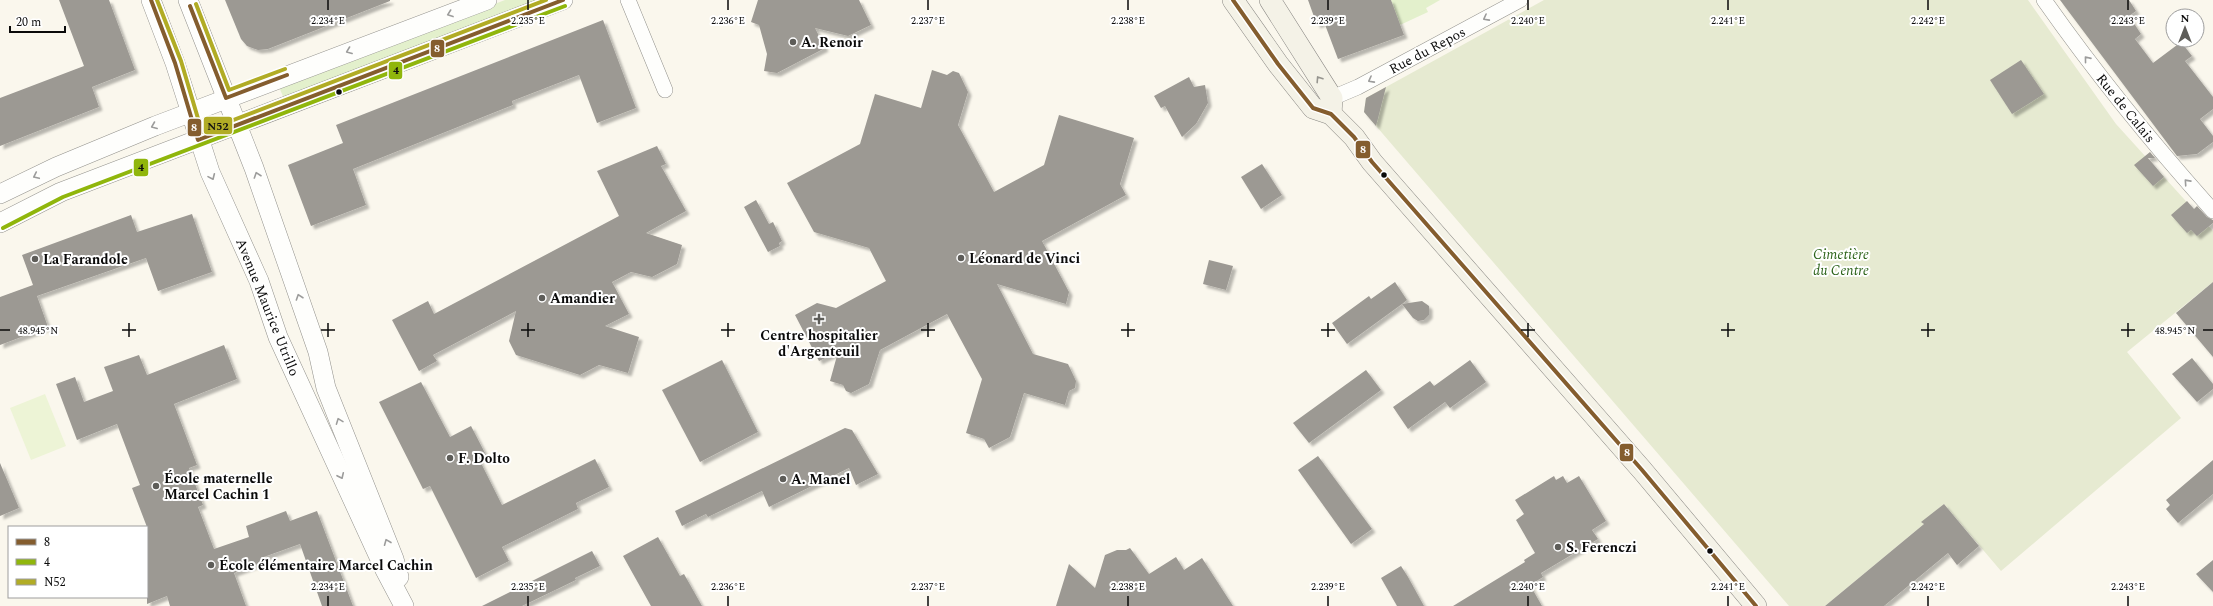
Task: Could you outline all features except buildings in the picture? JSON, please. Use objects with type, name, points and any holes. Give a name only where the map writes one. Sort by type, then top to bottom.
[{"type":"main road","points":[[1270,0],[1331,106],[1372,162],[1642,470],[1756,606]]},
{"type":"main road","points":[[1235,1],[1278,64],[1313,108],[1331,106]]},
{"type":"street","name":"Avenue Maurice Utrillo","points":[[151,0],[175,63],[198,140],[210,172],[259,281],[278,336],[385,570],[404,606]]},
{"type":"street","name":"Avenue Maurice Utrillo","points":[[188,0],[238,126],[318,352],[326,388],[394,559],[404,606]]},
{"type":"street","points":[[0,194],[72,160],[190,112],[487,0]]},
{"type":"street","points":[[0,223],[61,192],[238,126],[563,0]]},
{"type":"street","points":[[628,0],[665,90]]},
{"type":"street","name":"Rue du Repos","points":[[1331,106],[1358,87],[1520,0]]},
{"type":"street","name":"Rue de Calais","points":[[2044,0],[2077,47],[2167,160],[2213,211]]},
{"type":"green space","points":[[505,0],[546,0],[285,101],[279,87]]},
{"type":"green space","points":[[1391,0],[1440,0],[1426,8],[1428,12],[1400,25]]},
{"type":"green space","name":"Cimetière du Centre","points":[[1544,0],[2028,0],[2116,124],[2213,231],[2213,282],[2127,352],[2181,418],[2001,571],[1944,504],[1922,522],[1924,524],[1825,606],[1789,606],[1364,112],[1366,98]]},
{"type":"green space","points":[[45,394],[66,446],[31,460],[10,408]]},
{"type":"transit line","name":"8","points":[[151,0],[175,63],[198,140],[563,0]]},
{"type":"transit line","name":"N52","points":[[157,0],[181,61],[202,132],[546,0]]},
{"type":"transit line","name":"8","points":[[1233,0],[1278,64],[1313,108],[1331,114],[1354,137],[1372,162],[1642,470],[1756,606]]},
{"type":"transit line","name":"N52","points":[[196,4],[229,90],[285,69]]},
{"type":"transit line","name":"8","points":[[190,6],[226,98],[287,75]]},
{"type":"transit line","name":"4","points":[[3,228],[63,197],[565,6]]},
{"type":"place","name":"A. Renoir","points":[[793,42]]},
{"type":"place","name":"Léonard de Vinci","points":[[961,258]]},
{"type":"place","name":"La Farandole","points":[[35,259]]},
{"type":"place","name":"Amandier","points":[[542,298]]},
{"type":"place","name":"Centre hospitalier d'Argenteuil","points":[[819,319]]},
{"type":"place","name":"F. Dolto","points":[[450,458]]},
{"type":"place","name":"A. Manel","points":[[783,479]]},
{"type":"place","name":"École maternelle Marcel Cachin 1","points":[[156,486]]},
{"type":"place","name":"S. Ferenczi","points":[[1558,547]]},
{"type":"place","name":"École élémentaire Marcel Cachin","points":[[211,565]]}]
